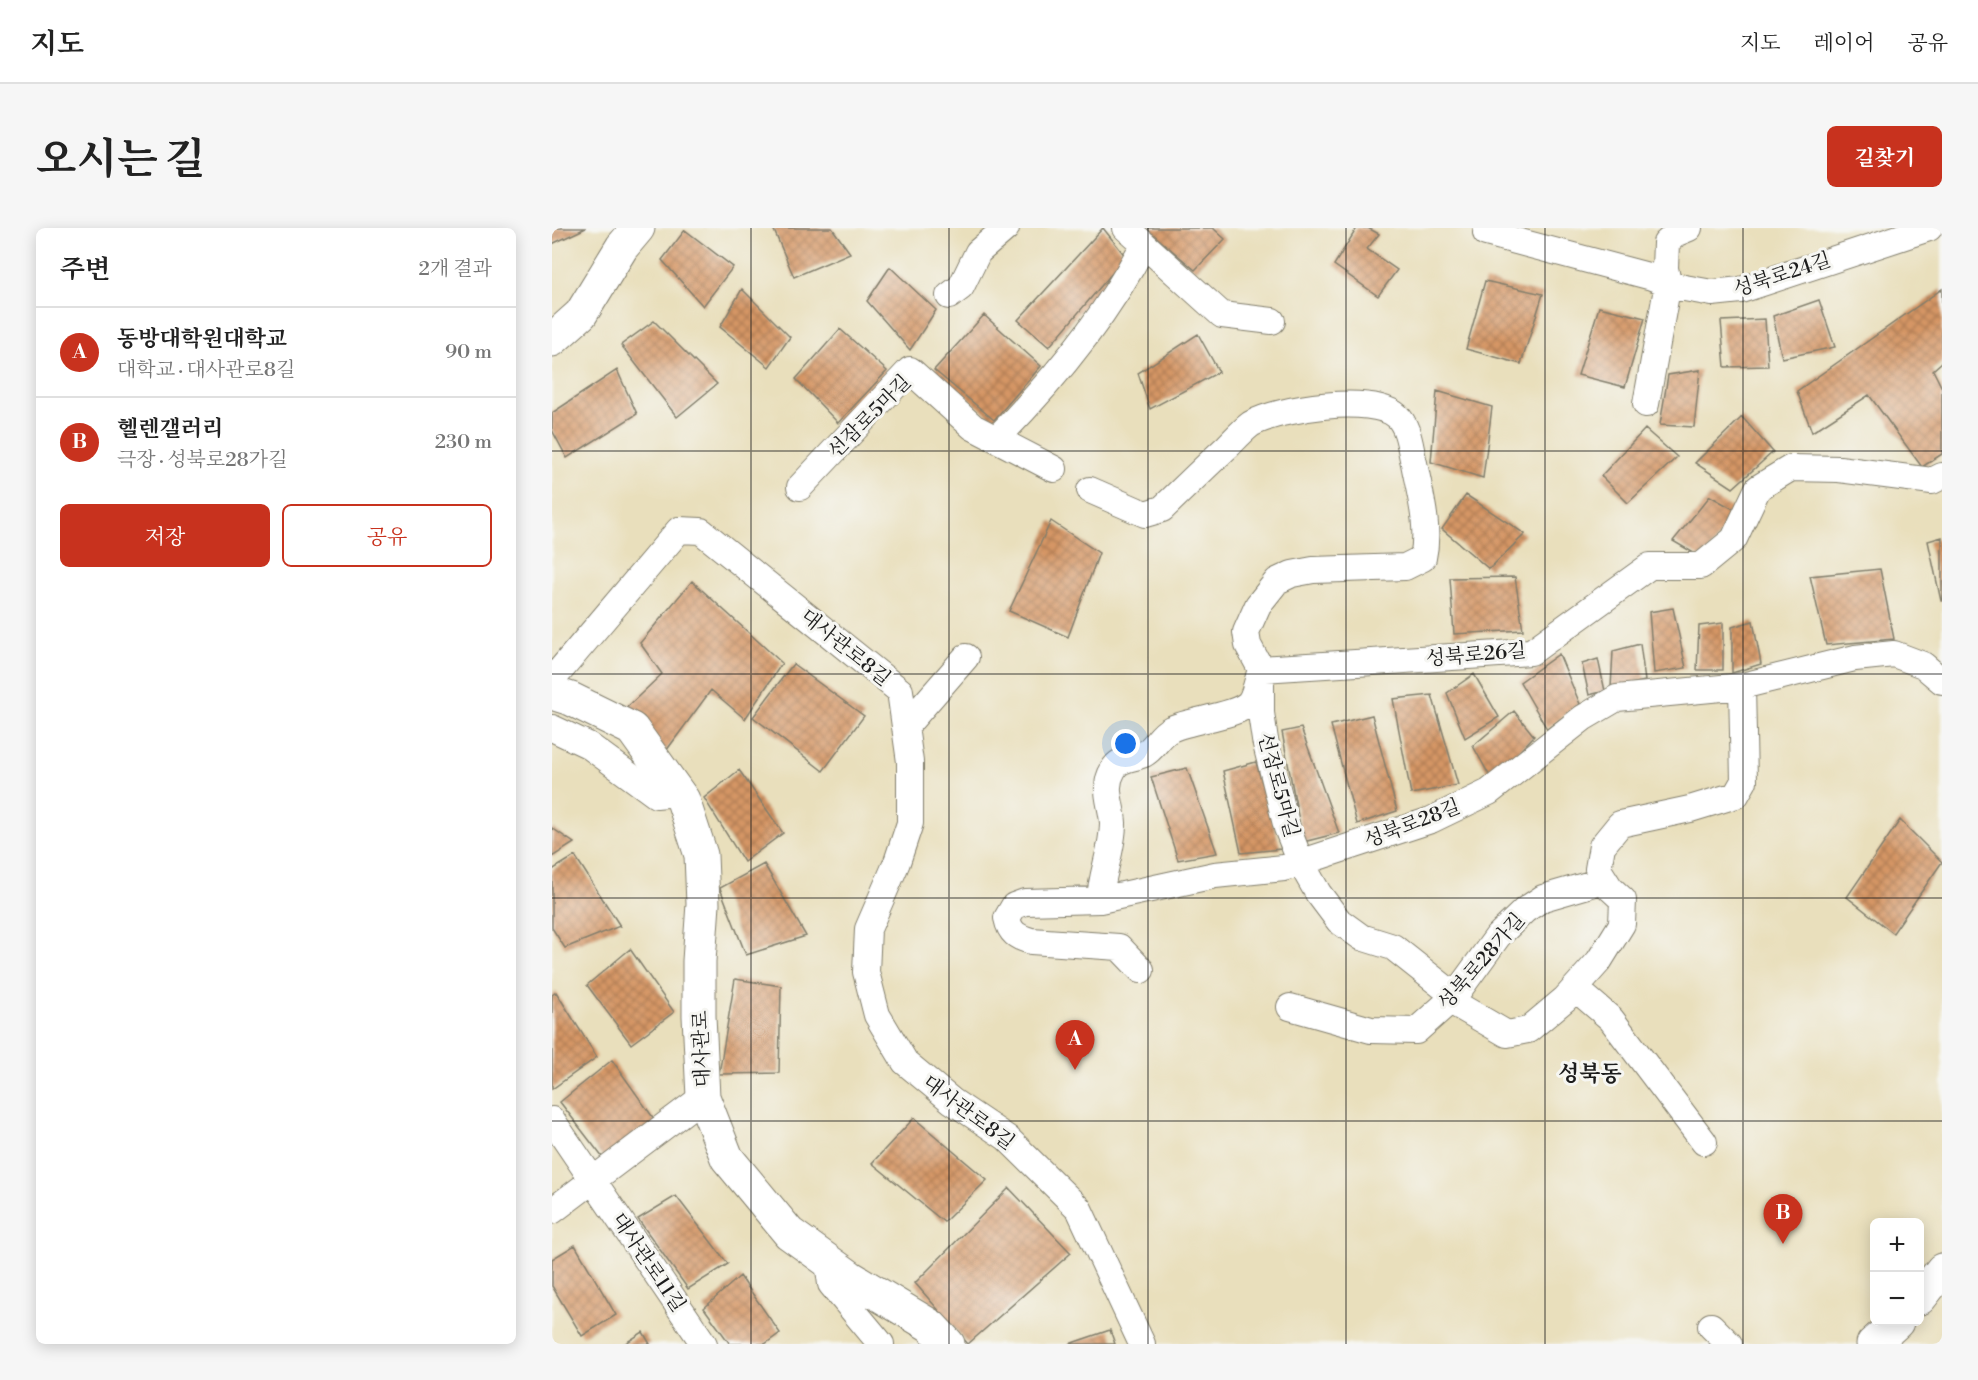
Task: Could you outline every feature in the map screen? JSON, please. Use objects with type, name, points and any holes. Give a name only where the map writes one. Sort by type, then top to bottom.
[{"type":"main road","points":[[552,340],[581,314],[622,247],[638,228]]},
{"type":"main road","name":"대사관로","points":[[552,693],[571,699],[632,729],[678,793],[698,840],[704,904],[699,961],[703,1097],[727,1158],[789,1233],[828,1262],[931,1326],[948,1344]]},
{"type":"main road","points":[[1924,1293],[1942,1269]]},
{"type":"main road","points":[[1874,1344],[1893,1326]]},
{"type":"street","points":[[949,296],[961,287],[978,252],[1006,228]]},
{"type":"street","points":[[1646,404],[1668,283],[1665,268],[1666,243],[1677,233],[1689,228]]},
{"type":"street","name":"성북로24길","points":[[1486,233],[1712,293],[1741,290],[1929,228]]},
{"type":"street","points":[[1135,236],[1222,315],[1272,321]]},
{"type":"street","points":[[996,439],[1031,404],[1130,272],[1135,236]]},
{"type":"street","name":"선잠로5마길","points":[[800,487],[910,370],[973,427],[1054,469]]},
{"type":"street","points":[[1090,490],[1145,514],[1162,509],[1250,425],[1270,416],[1293,410],[1339,405],[1382,408],[1398,417],[1407,431],[1427,541],[1423,558],[1405,567],[1313,570],[1292,574],[1277,581],[1258,605],[1246,633],[1248,645],[1262,669],[1250,702],[1235,712],[1190,721],[1168,730],[1149,751],[1122,760],[1113,768],[1107,783],[1113,823],[1110,850],[1101,879],[1100,900]]},
{"type":"street","name":"성북로26길","points":[[1262,669],[1531,652],[1650,566],[1701,566],[1734,539],[1758,488],[1791,468],[1839,469],[1932,481],[1942,476]]},
{"type":"street","name":"대사관로8길","points":[[552,680],[679,530],[701,531],[900,691],[910,762],[910,823],[897,862],[868,929],[866,972],[877,1016],[905,1062],[952,1101],[1007,1138],[1079,1209],[1142,1344]]},
{"type":"street","name":"성북로28길","points":[[1141,970],[1119,947],[1032,941],[1018,937],[1009,929],[1007,918],[1014,906],[1024,902],[1100,900],[1215,875],[1284,868],[1431,820],[1489,792],[1583,717],[1617,698],[1742,686],[1855,658],[1894,654],[1923,665],[1942,681]]},
{"type":"street","points":[[905,727],[966,657]]},
{"type":"street","name":"선잠로5마길","points":[[1262,669],[1261,713],[1265,740],[1287,828],[1301,863],[1339,921],[1361,937],[1393,947],[1446,989],[1459,1006],[1508,1034],[1528,1030],[1575,988],[1599,961],[1622,924],[1623,900],[1598,869],[1602,846],[1620,824],[1690,809],[1736,795],[1744,781],[1742,686]]},
{"type":"street","points":[[552,728],[588,745],[656,795],[678,793]]},
{"type":"street","name":"성북로28가길","points":[[1290,1007],[1336,1022],[1371,1029],[1416,1031],[1453,998],[1498,936],[1525,910],[1543,898],[1605,880]]},
{"type":"street","points":[[1575,988],[1611,1019],[1704,1142]]},
{"type":"street","points":[[552,1211],[703,1097]]},
{"type":"street","name":"대사관로11길","points":[[552,1120],[704,1344]]},
{"type":"street","points":[[828,1262],[831,1284],[881,1344]]},
{"type":"street","points":[[1711,1326],[1729,1344]]},
{"type":"building","points":[[552,228],[586,228],[552,244]]},
{"type":"building","points":[[773,228],[832,228],[850,253],[794,277]]},
{"type":"building","points":[[1103,228],[1126,257],[1049,347],[1018,320]]},
{"type":"building","points":[[1149,228],[1213,228],[1225,239],[1195,270],[1148,230]]},
{"type":"building","points":[[1357,228],[1368,228],[1379,234],[1367,249],[1397,270],[1378,296],[1334,265]]},
{"type":"building","points":[[685,230],[733,267],[703,306],[662,260]]},
{"type":"building","points":[[890,267],[936,310],[910,350],[867,301]]},
{"type":"building","points":[[1485,281],[1543,294],[1521,364],[1466,349]]},
{"type":"building","points":[[742,289],[790,337],[769,367],[720,327]]},
{"type":"building","points":[[1942,289],[1942,362],[1933,370],[1942,388],[1942,454],[1922,467],[1869,395],[1812,432],[1797,391]]},
{"type":"building","points":[[1819,300],[1835,347],[1782,358],[1773,316]]},
{"type":"building","points":[[1599,307],[1645,318],[1625,387],[1578,375]]},
{"type":"building","points":[[984,315],[1041,366],[994,420],[934,370]]},
{"type":"building","points":[[1765,319],[1768,366],[1725,367],[1721,321]]},
{"type":"building","points":[[654,321],[717,384],[677,417],[621,345]]},
{"type":"building","points":[[840,329],[887,371],[838,423],[796,379]]},
{"type":"building","points":[[1198,334],[1219,372],[1150,409],[1138,373]]},
{"type":"building","points":[[617,370],[637,414],[567,458],[552,430],[552,413]]},
{"type":"building","points":[[1700,370],[1694,427],[1660,425],[1668,375]]},
{"type":"building","points":[[1437,391],[1492,407],[1483,478],[1431,462]]},
{"type":"building","points":[[1742,417],[1773,452],[1733,488],[1695,463]]},
{"type":"building","points":[[1645,429],[1677,457],[1628,503],[1601,476]]},
{"type":"building","points":[[1466,495],[1525,534],[1489,569],[1442,529]]},
{"type":"building","points":[[1710,496],[1737,511],[1704,559],[1673,541]]},
{"type":"building","points":[[1051,521],[1099,553],[1068,637],[1009,611]]},
{"type":"building","points":[[1942,537],[1942,601],[1941,601],[1928,541]]},
{"type":"building","points":[[1880,569],[1894,639],[1826,645],[1810,576]]},
{"type":"building","points":[[1515,577],[1523,630],[1454,634],[1450,578]]},
{"type":"building","points":[[692,581],[782,663],[745,719],[711,690],[666,751],[624,710],[662,674],[640,643]]},
{"type":"building","points":[[1673,608],[1686,668],[1654,673],[1649,612]]},
{"type":"building","points":[[1753,621],[1761,664],[1732,673],[1732,627]]},
{"type":"building","points":[[1723,623],[1723,670],[1697,670],[1699,626]]},
{"type":"building","points":[[1640,644],[1645,681],[1611,688],[1613,651]]},
{"type":"building","points":[[1559,654],[1580,704],[1547,729],[1520,682]]},
{"type":"building","points":[[1598,659],[1605,691],[1589,695],[1582,664]]},
{"type":"building","points":[[793,664],[864,716],[823,771],[753,717]]},
{"type":"building","points":[[1474,674],[1499,717],[1465,738],[1447,693]]},
{"type":"building","points":[[1432,695],[1458,785],[1411,794],[1393,699]]},
{"type":"building","points":[[1514,711],[1534,736],[1492,780],[1473,746]]},
{"type":"building","points":[[1372,715],[1397,811],[1357,824],[1331,725]]},
{"type":"building","points":[[1301,728],[1339,833],[1303,842],[1282,732]]},
{"type":"building","points":[[1256,762],[1281,849],[1241,853],[1223,771]]},
{"type":"building","points":[[1187,768],[1217,853],[1178,860],[1151,777]]},
{"type":"building","points":[[739,770],[783,833],[744,862],[704,798]]},
{"type":"building","points":[[1900,820],[1942,862],[1893,933],[1847,897]]},
{"type":"building","points":[[552,828],[574,843],[552,857]]},
{"type":"building","points":[[575,856],[620,926],[565,948],[552,928],[552,870]]},
{"type":"building","points":[[764,864],[806,936],[746,955],[720,888]]},
{"type":"building","points":[[630,949],[674,1012],[631,1044],[587,985]]},
{"type":"building","points":[[735,979],[781,986],[779,1073],[719,1074]]},
{"type":"building","points":[[556,992],[597,1057],[552,1089],[552,995]]},
{"type":"building","points":[[612,1060],[657,1123],[603,1158],[560,1102]]},
{"type":"building","points":[[914,1118],[987,1180],[944,1222],[872,1163]]},
{"type":"building","points":[[1009,1188],[1071,1253],[968,1344],[915,1283]]},
{"type":"building","points":[[676,1196],[728,1264],[688,1289],[638,1219]]},
{"type":"building","points":[[575,1245],[616,1315],[582,1336],[552,1286],[552,1259]]},
{"type":"building","points":[[740,1276],[780,1333],[765,1344],[730,1344],[704,1308]]},
{"type":"building","points":[[1110,1330],[1115,1344],[1069,1344]]},
{"type":"building","points":[[643,1332],[650,1344],[624,1344]]},
{"type":"place","name":"동방대학원대학교","points":[[1075,1070]]},
{"type":"place","name":"헬렌갤러리","points":[[1783,1244]]},
{"type":"district","name":"성북동","points":[[1590,1073]]}]
